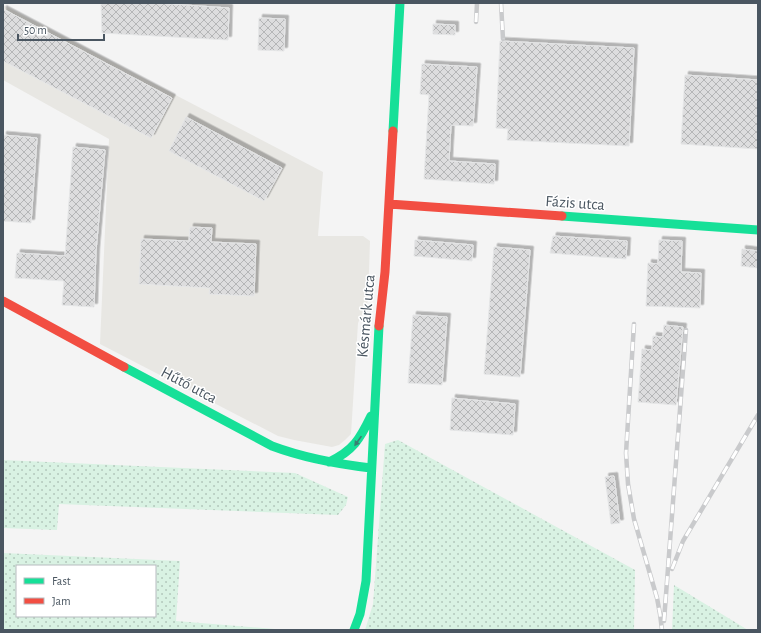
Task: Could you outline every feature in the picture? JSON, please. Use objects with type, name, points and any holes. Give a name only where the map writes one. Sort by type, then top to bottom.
[{"type":"street","name":"Késmárk utca","points":[[354,630],[360,614],[366,581],[374,408],[390,204],[400,3]]},
{"type":"street","name":"Fázis utca","points":[[390,204],[758,230]]},
{"type":"street","name":"Hűtő utca","points":[[3,301],[261,441],[284,451],[328,462],[371,468]]},
{"type":"street","points":[[328,462],[345,454],[359,440],[374,408]]},
{"type":"shaded area","points":[[3,5],[323,172],[318,236],[363,236],[370,241],[368,301],[358,323],[351,434],[339,445],[332,447],[278,436],[100,344],[109,139],[3,80]]},
{"type":"green space","points":[[398,440],[635,570],[634,630],[365,630],[373,604],[385,444]]},
{"type":"green space","points":[[3,460],[295,473],[348,497],[346,505],[338,515],[59,504],[57,530],[3,528]]},
{"type":"green space","points":[[3,553],[180,561],[176,621],[287,630],[3,630]]},
{"type":"green space","points":[[674,585],[748,630],[672,630]]},
{"type":"building","points":[[101,3],[155,3],[229,8],[228,40],[102,33]]},
{"type":"building","points":[[3,9],[172,98],[151,138],[3,61]]},
{"type":"building","points":[[259,18],[285,19],[284,51],[258,50]]},
{"type":"building","points":[[433,24],[455,25],[455,35],[433,34]]},
{"type":"building","points":[[500,41],[634,48],[629,146],[507,140],[508,129],[496,128]]},
{"type":"building","points":[[422,64],[477,67],[473,126],[451,125],[449,161],[495,164],[494,184],[424,179],[429,95],[420,94]]},
{"type":"building","points":[[685,75],[758,80],[758,149],[681,144]]},
{"type":"building","points":[[186,117],[282,168],[264,201],[169,151]]},
{"type":"building","points":[[3,135],[37,138],[31,223],[3,221]]},
{"type":"building","points":[[73,147],[105,150],[96,251],[94,307],[62,305],[64,281],[15,278],[17,253],[65,256]]},
{"type":"building","points":[[190,227],[212,228],[211,242],[256,244],[254,296],[209,294],[210,288],[139,284],[141,239],[189,241]]},
{"type":"building","points":[[553,236],[627,241],[626,259],[550,253]]},
{"type":"building","points":[[415,240],[473,245],[472,261],[414,256]]},
{"type":"building","points":[[659,240],[682,241],[681,272],[701,273],[700,308],[646,306],[648,263],[658,264]]},
{"type":"building","points":[[494,247],[530,250],[520,377],[484,374]]},
{"type":"building","points":[[742,249],[758,251],[758,268],[741,266]]},
{"type":"building","points":[[413,315],[447,317],[442,385],[408,383]]},
{"type":"building","points":[[664,325],[683,327],[676,405],[638,402],[642,349],[652,350],[653,336],[663,337]]},
{"type":"building","points":[[452,398],[515,404],[513,435],[450,430]]},
{"type":"building","points":[[614,476],[620,523],[611,524],[605,477]]},
{"type":"railway","points":[[476,22],[477,3]]},
{"type":"railway","points":[[501,3],[503,39]]},
{"type":"railway","points":[[634,324],[626,453],[628,484],[634,519],[657,598],[662,630]]},
{"type":"railway","points":[[664,621],[686,330]]},
{"type":"railway","points":[[672,569],[683,541],[758,415]]},
{"type":"traffic: fast","points":[[393,131],[400,3]]},
{"type":"traffic: fast","points":[[562,216],[758,230]]},
{"type":"traffic: fast","points":[[354,630],[360,614],[366,581],[379,326]]},
{"type":"traffic: fast","points":[[124,367],[272,446],[321,460],[371,468]]},
{"type":"traffic: fast","points":[[329,462],[337,458],[355,444],[371,416]]},
{"type":"traffic: jam","points":[[379,326],[385,272],[393,131]]},
{"type":"traffic: jam","points":[[389,204],[562,216]]},
{"type":"traffic: jam","points":[[3,301],[124,367]]}]
